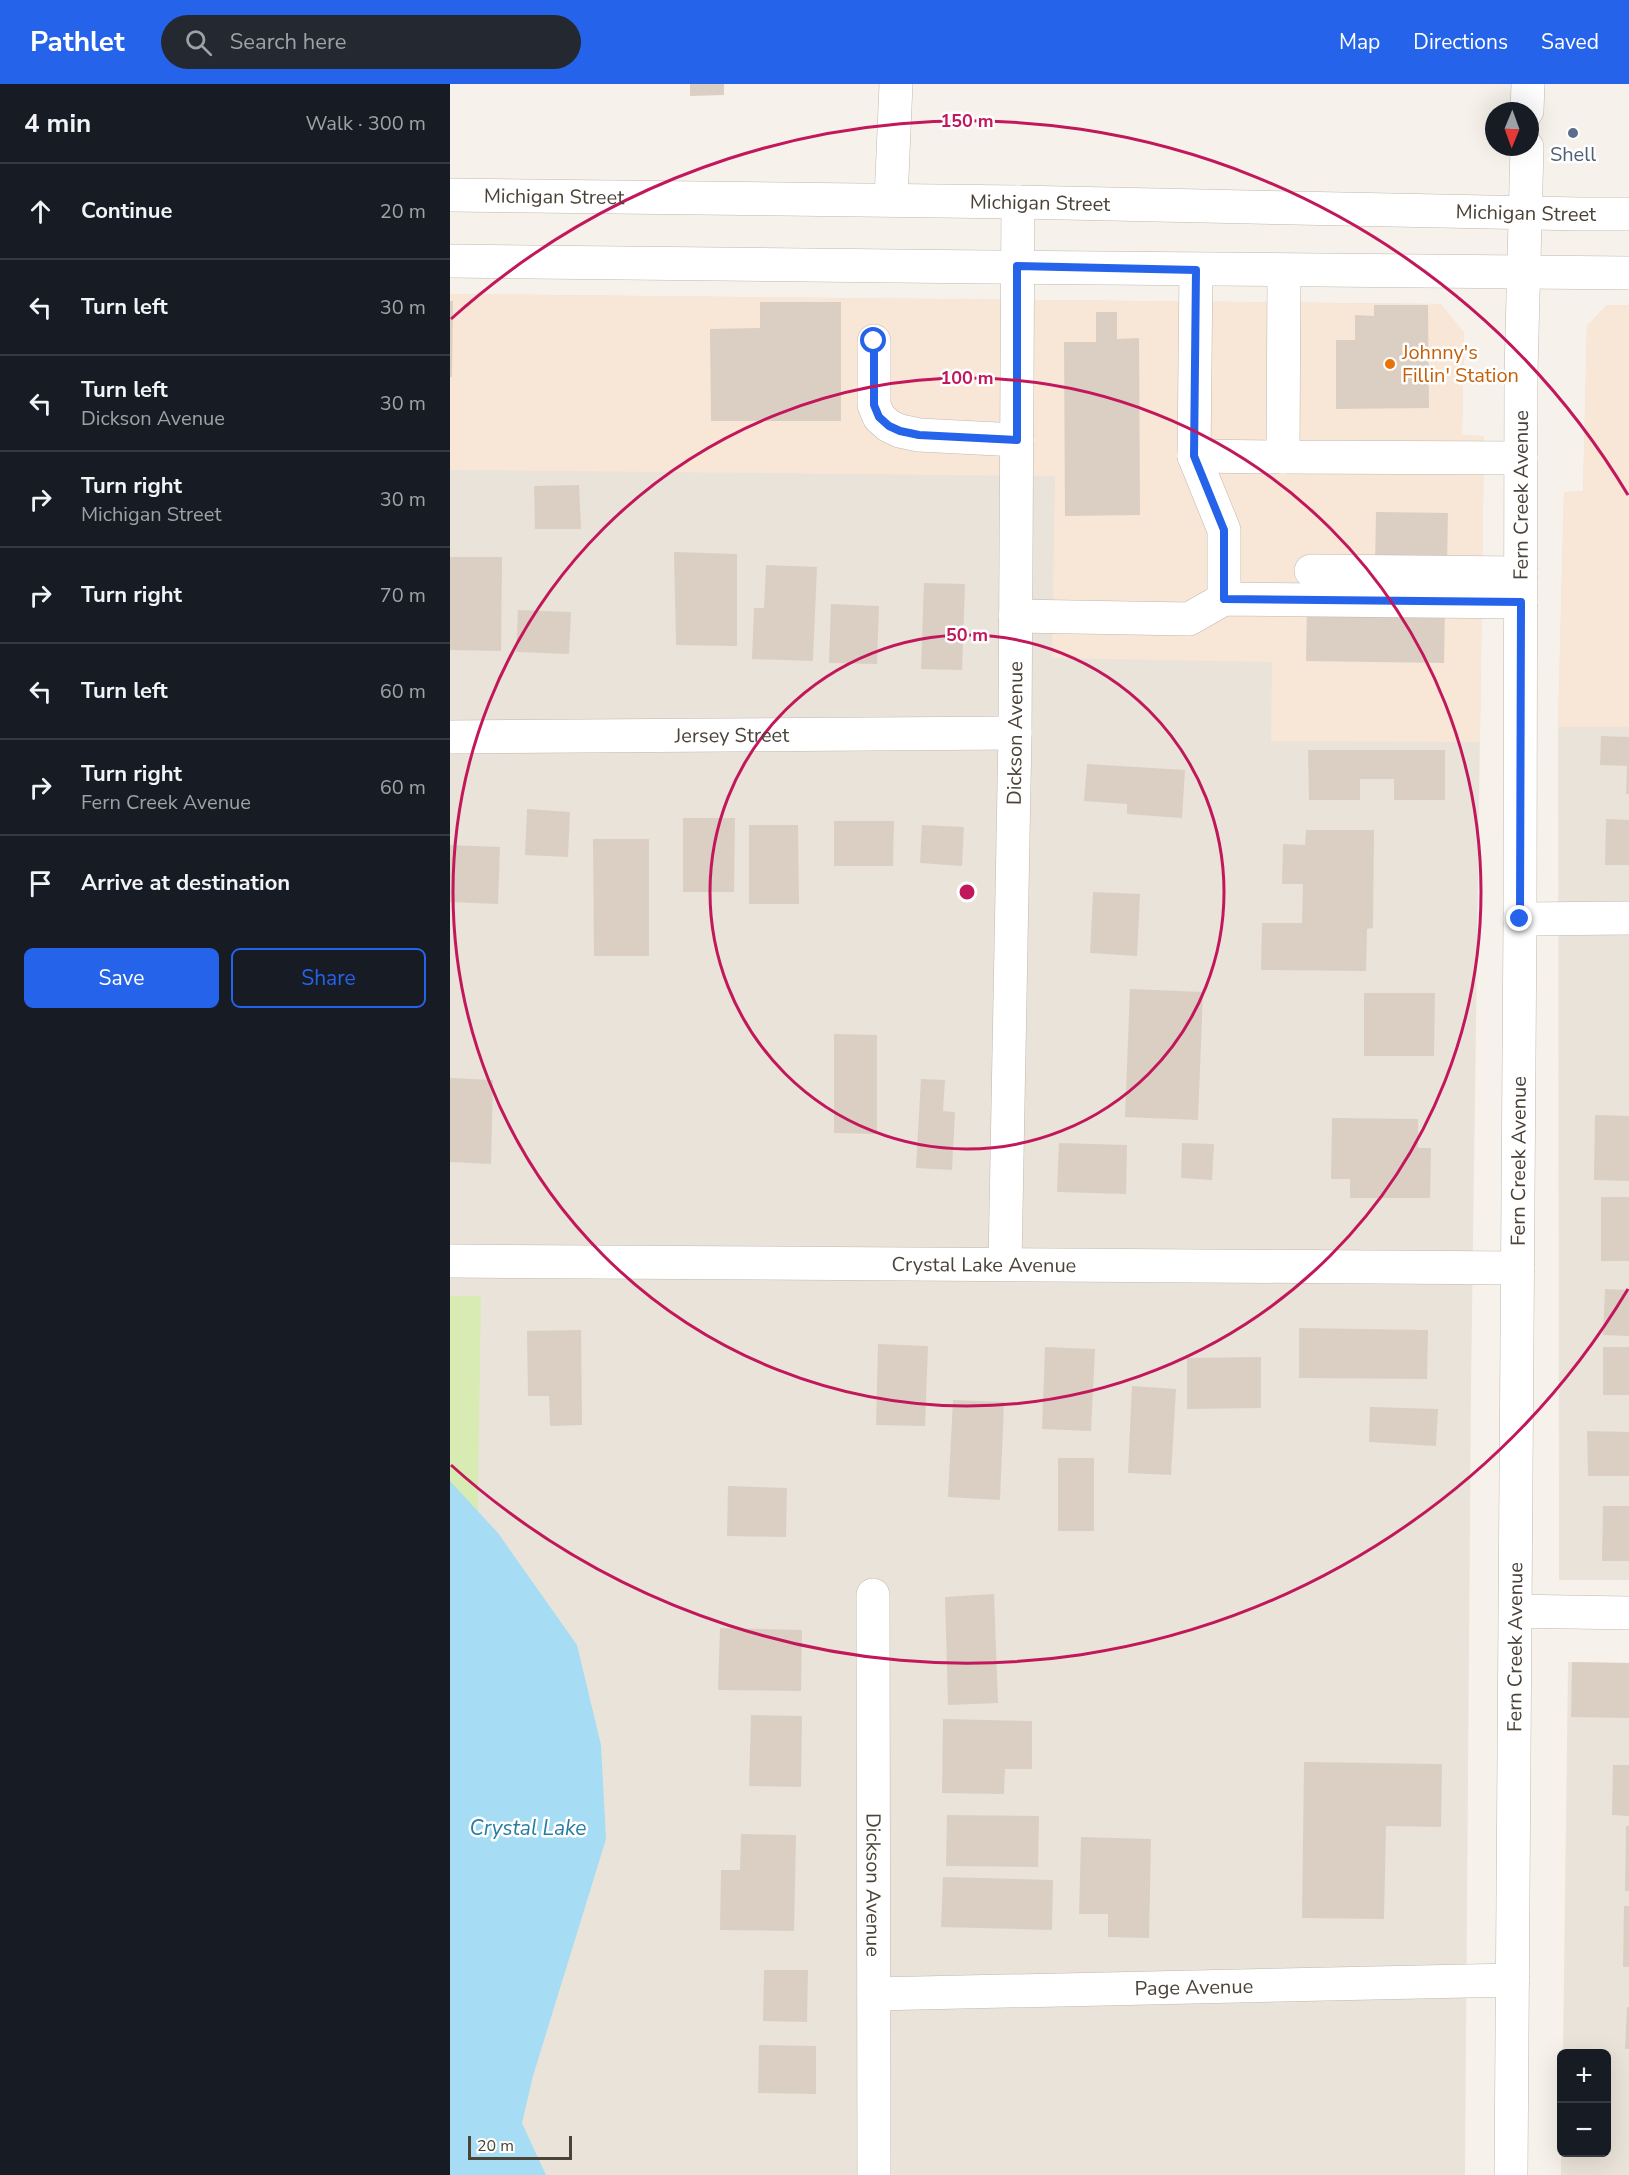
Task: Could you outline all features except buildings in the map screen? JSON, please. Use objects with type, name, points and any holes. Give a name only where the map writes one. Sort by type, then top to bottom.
[{"type":"street","points":[[891,200],[896,84]]},
{"type":"street","points":[[1527,102],[1528,84]]},
{"type":"street","name":"Fern Creek Avenue","points":[[1511,2175],[1521,458],[1527,156]]},
{"type":"street","name":"Michigan Street","points":[[450,195],[1018,202],[1629,214]]},
{"type":"street","name":"Dickson Avenue","points":[[1005,1264],[1015,733],[1018,202]]},
{"type":"street","points":[[450,261],[1629,273]]},
{"type":"street","points":[[1196,270],[1194,456],[1224,530],[1224,599]]},
{"type":"street","points":[[1283,457],[1284,271]]},
{"type":"street","points":[[874,341],[874,405],[879,417],[889,426],[919,435],[1017,440]]},
{"type":"street","points":[[1194,456],[1521,458]]},
{"type":"street","points":[[1311,571],[1521,588]]},
{"type":"street","points":[[1016,616],[1189,619],[1224,599],[1521,588]]},
{"type":"street","name":"Jersey Street","points":[[450,736],[1015,733]]},
{"type":"street","points":[[1520,919],[1629,918]]},
{"type":"street","name":"Crystal Lake Avenue","points":[[450,1261],[1518,1268]]},
{"type":"street","name":"Dickson Avenue","points":[[873,1595],[874,2175]]},
{"type":"street","points":[[1516,1611],[1629,1613]]},
{"type":"street","name":"Page Avenue","points":[[874,1994],[1513,1980]]},
{"type":"shaded area","points":[[450,294],[1441,304],[1464,333],[1462,435],[1484,436],[1471,1390],[1465,2175],[450,2175]]},
{"type":"shaded area","points":[[450,294],[1441,304],[1464,333],[1462,435],[1484,436],[1480,742],[1271,741],[1272,662],[1052,658],[1055,476],[450,470]]},
{"type":"shaded area","points":[[1607,305],[1629,305],[1629,1580],[1559,1580],[1558,727],[1564,492],[1583,491],[1587,326]]},
{"type":"shaded area","points":[[1607,305],[1629,305],[1629,727],[1558,727],[1564,492],[1583,491],[1587,326]]},
{"type":"shaded area","points":[[1568,1662],[1629,1663],[1629,2175],[1561,2175],[1561,2157],[1611,2157],[1611,2049],[1563,2049]]},
{"type":"green space","points":[[450,1296],[481,1296],[475,1686],[450,1672]]},
{"type":"water","name":"Crystal Lake","points":[[450,1481],[498,1533],[577,1645],[601,1745],[606,1839],[533,2076],[522,2123],[546,2175],[450,2175]]},
{"type":"place","name":"Shell","points":[[1573,133]]},
{"type":"place","name":"Johnny's Fillin' Station","points":[[1390,364]]},
{"type":"route","points":[[874,341],[874,405],[879,417],[889,426],[919,435],[1017,440],[1017,266],[1196,270],[1194,456],[1224,530],[1224,599],[1521,602],[1520,919]]}]
